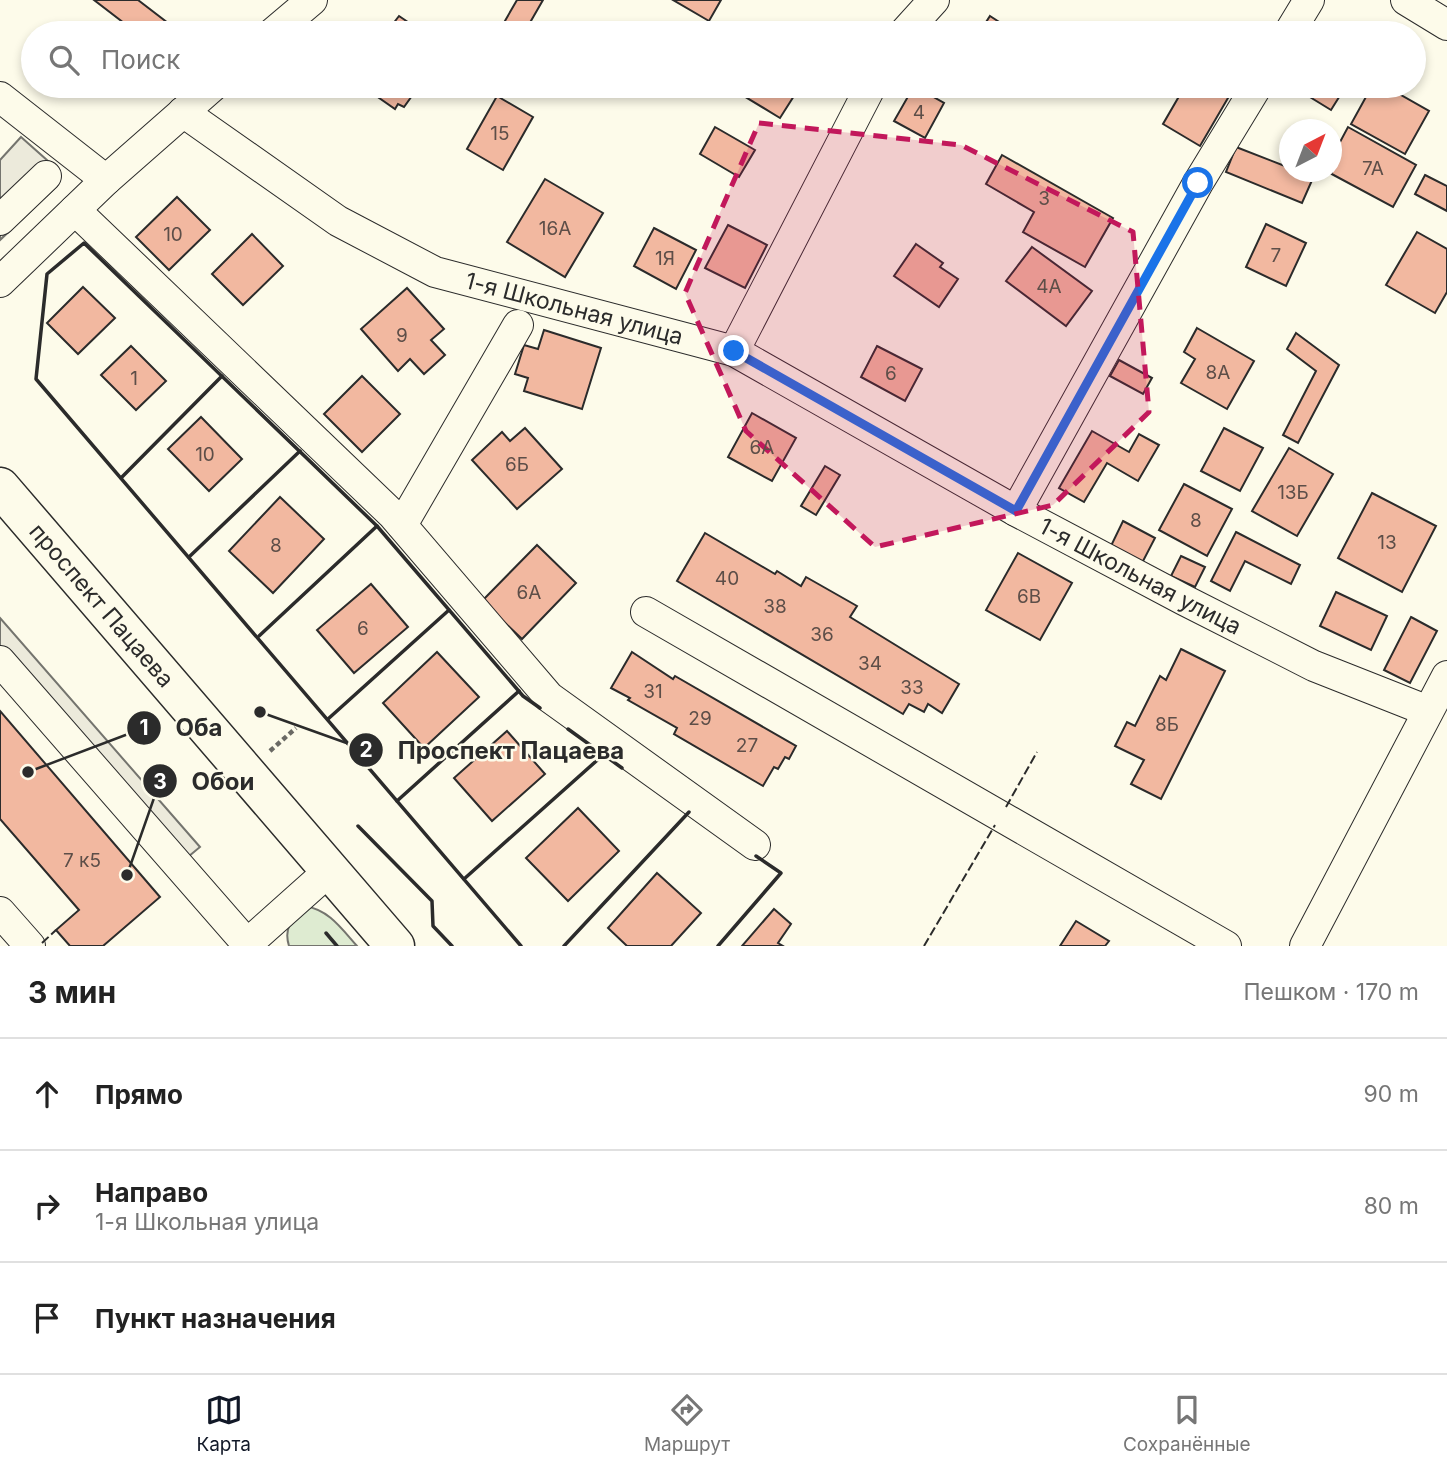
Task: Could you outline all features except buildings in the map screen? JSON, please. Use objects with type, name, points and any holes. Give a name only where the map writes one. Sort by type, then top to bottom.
[{"type":"main road","name":"проспект Пацаева","points":[[0,486],[395,946]]},
{"type":"street","points":[[287,21],[312,0]]},
{"type":"street","points":[[915,21],[934,0]]},
{"type":"street","points":[[1296,21],[1309,0]]},
{"type":"street","points":[[1416,3],[1447,25]]},
{"type":"street","points":[[0,97],[106,180]]},
{"type":"street","points":[[0,282],[106,180],[199,98]]},
{"type":"street","points":[[734,351],[866,98]]},
{"type":"street","points":[[1016,511],[1198,183],[1250,98]]},
{"type":"street","name":"1-я Школьная улица","points":[[183,112],[338,221],[435,272],[734,351],[1016,511],[1184,600],[1314,666],[1428,711]]},
{"type":"street","points":[[3,211],[46,176]]},
{"type":"street","points":[[75,210],[402,525],[549,697],[755,845]]},
{"type":"street","points":[[402,525],[518,325]]},
{"type":"street","points":[[646,611],[1226,946]]},
{"type":"street","points":[[0,662],[247,945],[329,871]]},
{"type":"street","points":[[1305,946],[1447,676]]},
{"type":"street","points":[[0,912],[30,946]]},
{"type":"path","points":[[264,756],[296,728]]},
{"type":"highlighted area","points":[[759,123],[961,145],[1133,232],[1149,412],[1053,505],[875,547],[746,431],[685,293]]},
{"type":"green space","points":[[305,906],[328,916],[357,946],[289,946],[288,928]]},
{"type":"shaded area","points":[[21,137],[57,169],[61,176],[57,186],[0,240],[0,160]]},
{"type":"shaded area","points":[[0,618],[200,847],[183,861],[0,652]]},
{"type":"fence","points":[[1006,807],[1037,752]]},
{"type":"fence","points":[[924,946],[995,825]]},
{"type":"fence","points":[[42,943],[56,930]]},
{"type":"wall","points":[[521,946],[36,379],[47,274],[84,243],[377,526],[523,696],[540,708]]},
{"type":"wall","points":[[121,478],[222,376]]},
{"type":"wall","points":[[189,557],[300,451]]},
{"type":"wall","points":[[259,636],[377,526]]},
{"type":"wall","points":[[328,719],[449,610]]},
{"type":"wall","points":[[397,801],[519,691]]},
{"type":"wall","points":[[568,729],[622,768]]},
{"type":"wall","points":[[464,879],[603,755]]},
{"type":"wall","points":[[564,946],[689,812]]},
{"type":"wall","points":[[358,826],[432,901],[433,926],[452,946]]},
{"type":"wall","points":[[718,946],[781,873],[756,856]]},
{"type":"wall","points":[[326,933],[337,946]]},
{"type":"place","name":"Проспект Пацаева","points":[[260,712]]},
{"type":"place","name":"Оба","points":[[28,772]]},
{"type":"place","name":"Обои","points":[[127,875]]},
{"type":"route","points":[[734,351],[1016,511],[1198,183]]}]
